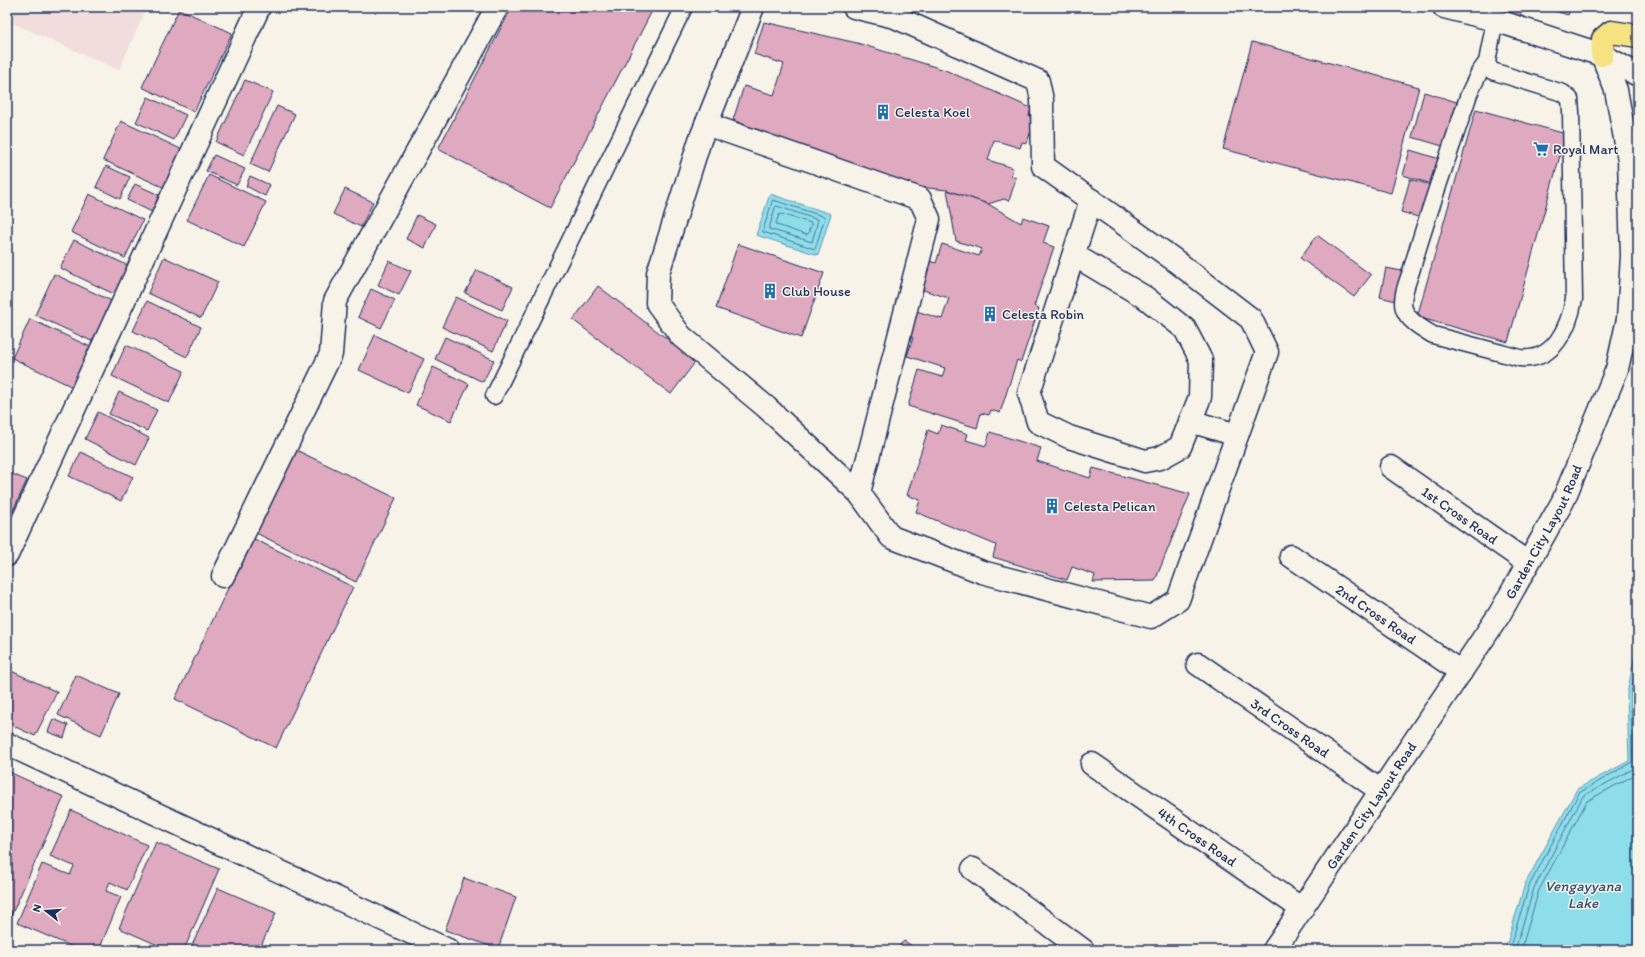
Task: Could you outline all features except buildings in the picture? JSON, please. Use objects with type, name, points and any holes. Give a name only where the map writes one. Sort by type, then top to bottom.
[{"type":"main road","points":[[1602,55],[1603,39],[1612,32],[1638,36]]},
{"type":"street","points":[[7,555],[259,7]]},
{"type":"street","points":[[223,576],[331,354],[335,301],[497,7]]},
{"type":"street","points":[[753,7],[700,140],[658,273],[657,303],[681,336],[766,407],[860,493],[891,537],[982,572],[1151,617],[1178,600],[1267,352],[1252,319],[1172,258],[1043,166],[1042,100],[1038,81],[895,17],[854,7]]},
{"type":"street","points":[[1444,7],[1496,20],[1602,55],[1638,75]]},
{"type":"street","name":"Garden City Layout Road","points":[[1274,950],[1499,615],[1563,501],[1618,369],[1628,319],[1632,256],[1629,160],[1616,90],[1602,55]]},
{"type":"street","points":[[706,124],[920,199],[929,219],[860,493]]},
{"type":"street","points":[[1074,255],[1146,298],[1185,329],[1201,360],[1200,397],[1180,447],[1160,458],[1145,462],[1069,437],[1038,422],[1029,393],[1091,200]]},
{"type":"street","points":[[1190,422],[1237,435]]},
{"type":"street","name":"1st Cross Road","points":[[1391,467],[1528,563]]},
{"type":"street","name":"2nd Cross Road","points":[[1291,556],[1461,672]]},
{"type":"street","name":"3rd Cross Road","points":[[1198,664],[1381,791]]},
{"type":"street","points":[[7,744],[448,950]]},
{"type":"street","name":"4th Cross Road","points":[[1092,764],[1302,909]]},
{"type":"street","points":[[973,869],[1083,950]]},
{"type":"lane","points":[[494,396],[684,7]]},
{"type":"lane","points":[[1487,62],[1492,71],[1563,93],[1570,99],[1574,299],[1571,316],[1560,338],[1550,350],[1531,359],[1520,358],[1433,335],[1409,317],[1404,309],[1404,295],[1423,230],[1478,73],[1487,62],[1496,20]]},
{"type":"shaded area","points":[[7,7],[147,7],[119,70],[7,21]]},
{"type":"water","points":[[770,194],[831,214],[818,255],[756,235]]},
{"type":"water","name":"Vengayyana Lake","points":[[1638,639],[1638,950],[1505,950],[1525,884],[1577,789],[1629,761],[1627,694]]},
{"type":"place","name":"Celesta Koel","points":[[883,112]]},
{"type":"place","name":"Royal Mart","points":[[1541,149]]},
{"type":"place","name":"Club House","points":[[770,291]]},
{"type":"place","name":"Celesta Robin","points":[[990,314]]},
{"type":"place","name":"Celesta Pelican","points":[[1052,506]]}]
